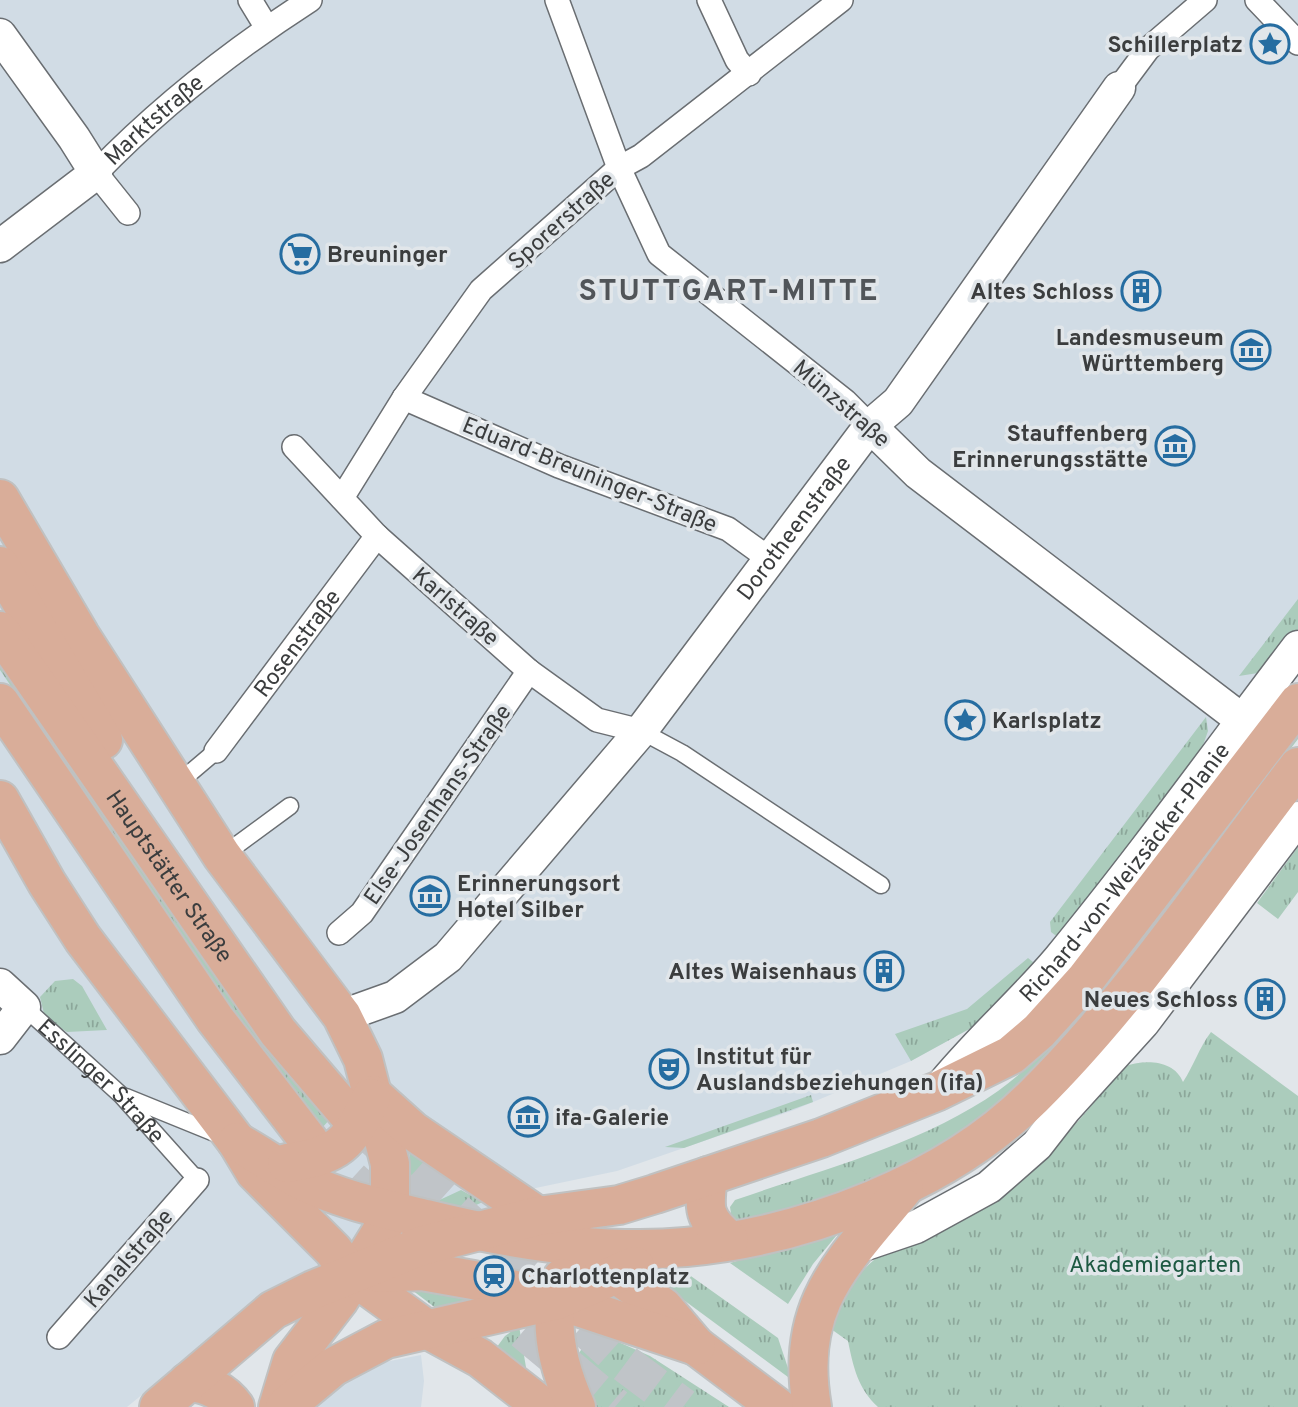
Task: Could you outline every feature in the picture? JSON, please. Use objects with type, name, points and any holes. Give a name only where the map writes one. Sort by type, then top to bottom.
[{"type":"main road","points":[[0,499],[80,635],[222,856],[342,1016],[363,1059],[358,1127],[341,1145],[320,1157],[278,1164]]},
{"type":"main road","points":[[0,566],[103,740],[101,777]]},
{"type":"main road","name":"Hauptstätter Straße","points":[[0,631],[278,1032],[361,1104],[413,1131],[582,1246],[614,1273],[663,1307],[696,1346]]},
{"type":"main road","name":"Hauptstätter Straße","points":[[0,703],[215,1019],[309,1141]]},
{"type":"main road","name":"Richard-von-Weizsäcker-Planie","points":[[538,1216],[619,1205],[821,1138],[938,1091],[1011,1055],[1039,1031],[1086,980],[1298,703]]},
{"type":"main road","points":[[237,1142],[303,1181],[390,1210],[476,1231],[582,1246],[685,1247],[797,1226],[906,1186],[979,1142],[1032,1098],[1117,1003],[1298,767]]},
{"type":"main road","points":[[0,800],[47,883],[83,939],[237,1142],[256,1172],[333,1250],[352,1275],[425,1328],[480,1358],[543,1407]]},
{"type":"main road","points":[[278,1407],[292,1361],[325,1321],[380,1234],[390,1210],[390,1164],[361,1104]]},
{"type":"main road","points":[[708,1176],[705,1206],[708,1219],[729,1240]]},
{"type":"main road","points":[[812,1407],[808,1357],[810,1336],[822,1293],[906,1186]]},
{"type":"main road","points":[[576,1407],[562,1366],[553,1319],[557,1300],[566,1268],[619,1205]]},
{"type":"main road","points":[[159,1407],[273,1310],[421,1246],[538,1216]]},
{"type":"main road","points":[[285,1407],[333,1367],[386,1339],[557,1300],[614,1273],[685,1247]]},
{"type":"main road","points":[[352,1275],[422,1271],[557,1300],[696,1346],[778,1407]]},
{"type":"main road","points":[[562,1366],[568,1344],[580,1330],[607,1318]]},
{"type":"main road","points":[[188,1382],[203,1383],[234,1407]]},
{"type":"street","points":[[250,0],[267,28]]},
{"type":"street","name":"Marktstraße","points":[[0,246],[96,173],[131,137],[267,28],[310,0]]},
{"type":"street","name":"Münzstraße","points":[[557,0],[619,168],[659,254],[845,401],[919,473],[1242,720]]},
{"type":"street","points":[[709,0],[737,61],[749,74]]},
{"type":"street","name":"Sporerstraße","points":[[342,498],[404,398],[481,290],[619,168],[642,156],[841,0]]},
{"type":"street","name":"Dorotheenstraße","points":[[342,1016],[395,997],[448,957],[641,732],[870,426],[898,402],[1148,49],[1205,0]]},
{"type":"street","points":[[1257,0],[1298,43]]},
{"type":"street","points":[[0,35],[96,173],[128,213]]},
{"type":"street","name":"Eduard-Breuninger-Straße","points":[[404,398],[559,466],[727,528],[771,560]]},
{"type":"street","name":"Karlstraße","points":[[294,447],[377,536],[529,671],[597,720],[641,732]]},
{"type":"street","name":"Rosenstraße","points":[[216,751],[377,536]]},
{"type":"street","name":"Richard-von-Weizsäcker-Planie","points":[[938,1091],[967,1054],[1007,1017],[1059,960],[1298,647]]},
{"type":"street","name":"Else-Josenhans-Straße","points":[[339,933],[362,913],[529,671]]},
{"type":"street","points":[[857,1247],[916,1227],[989,1187],[1037,1145],[1065,1109],[1143,1023],[1298,818]]},
{"type":"street","name":"Esslinger Straße","points":[[0,985],[24,1007]]},
{"type":"street","points":[[0,1038],[24,1007]]},
{"type":"street","points":[[979,1142],[1065,1109]]},
{"type":"street","name":"Kanalstraße","points":[[59,1337],[197,1180]]},
{"type":"lane","points":[[641,732],[682,753],[881,885]]},
{"type":"lane","points":[[176,785],[216,751]]},
{"type":"lane","points":[[222,856],[290,806]]},
{"type":"lane","name":"Esslinger Straße","points":[[24,1007],[121,1095],[197,1180]]},
{"type":"lane","points":[[121,1095],[237,1142]]},
{"type":"shaded area","points":[[0,0],[1298,0],[1298,615],[1200,754],[1038,966],[973,1027],[911,1061],[794,1110],[617,1171],[526,1190],[187,1358],[127,1407],[0,1407]]},
{"type":"shaded area","points":[[421,1355],[424,1381],[421,1407],[310,1407],[369,1365]]},
{"type":"green space","points":[[1298,599],[1298,629],[1271,664],[1258,673],[1239,676]]},
{"type":"green space","points":[[0,649],[330,1119],[322,1128],[251,1040],[0,670]]},
{"type":"green space","points":[[1206,717],[1208,731],[1200,754],[1059,938],[1051,932],[1050,922]]},
{"type":"green space","points":[[1298,724],[1298,739],[1116,977],[1108,972]]},
{"type":"green space","points":[[1298,847],[1298,892],[1278,919],[1257,903]]},
{"type":"green space","points":[[1028,958],[1038,966],[973,1027],[911,1061],[895,1034],[967,1009]]},
{"type":"green space","points":[[73,979],[82,986],[107,1030],[67,1032],[45,1018],[40,997],[55,981]]},
{"type":"green space","points":[[1084,1003],[1090,1008],[1029,1077],[979,1121],[948,1142],[883,1175],[814,1202],[745,1225],[732,1220],[730,1207],[735,1200],[905,1141],[969,1110],[1022,1072]]},
{"type":"green space","name":"Akademiegarten","points":[[1211,1032],[1298,1096],[1298,1407],[878,1407],[861,1385],[848,1341],[831,1329],[842,1298],[862,1271],[889,1248],[922,1226],[1021,1170],[1048,1151],[1078,1121],[1123,1067],[1148,1062],[1165,1065],[1179,1074],[1183,1082]]},
{"type":"green space","points":[[811,1095],[813,1102],[684,1148],[665,1147]]},
{"type":"green space","points":[[409,1151],[437,1171],[412,1185]]},
{"type":"green space","points":[[461,1190],[483,1202],[469,1208],[431,1204]]},
{"type":"green space","points":[[841,1230],[813,1264],[788,1304],[730,1263]]},
{"type":"green space","points":[[688,1274],[778,1338],[792,1380],[662,1284]]},
{"type":"green space","points":[[408,1287],[478,1296],[437,1309]]},
{"type":"green space","points":[[519,1326],[528,1379],[491,1355],[505,1336]]},
{"type":"green space","points":[[605,1336],[650,1356],[729,1407],[589,1407],[577,1356],[587,1341]]},
{"type":"tunnel","points":[[371,1135],[623,1362],[683,1407]]},
{"type":"tunnel","points":[[309,1141],[390,1215]]},
{"type":"tunnel","points":[[480,1294],[615,1407]]},
{"type":"place","name":"Schillerplatz","points":[[1270,44]]},
{"type":"place","name":"Breuninger","points":[[300,254]]},
{"type":"place","name":"Altes Schloss","points":[[1141,291]]},
{"type":"place","name":"Landesmuseum Württemberg","points":[[1251,350]]},
{"type":"place","name":"Stauffenberg Erinnerungsstätte","points":[[1175,446]]},
{"type":"place","name":"Karlsplatz","points":[[965,720]]},
{"type":"place","name":"Erinnerungsort Hotel Silber","points":[[430,896]]},
{"type":"place","name":"Altes Waisenhaus","points":[[884,971]]},
{"type":"place","name":"Neues Schloss","points":[[1265,999]]},
{"type":"place","name":"Institut für Auslandsbeziehungen (ifa)","points":[[669,1069]]},
{"type":"place","name":"ifa-Galerie","points":[[528,1117]]},
{"type":"place","name":"Charlottenplatz","points":[[494,1276]]},
{"type":"district","name":"STUTTGART-MITTE","points":[[729,290]]}]
